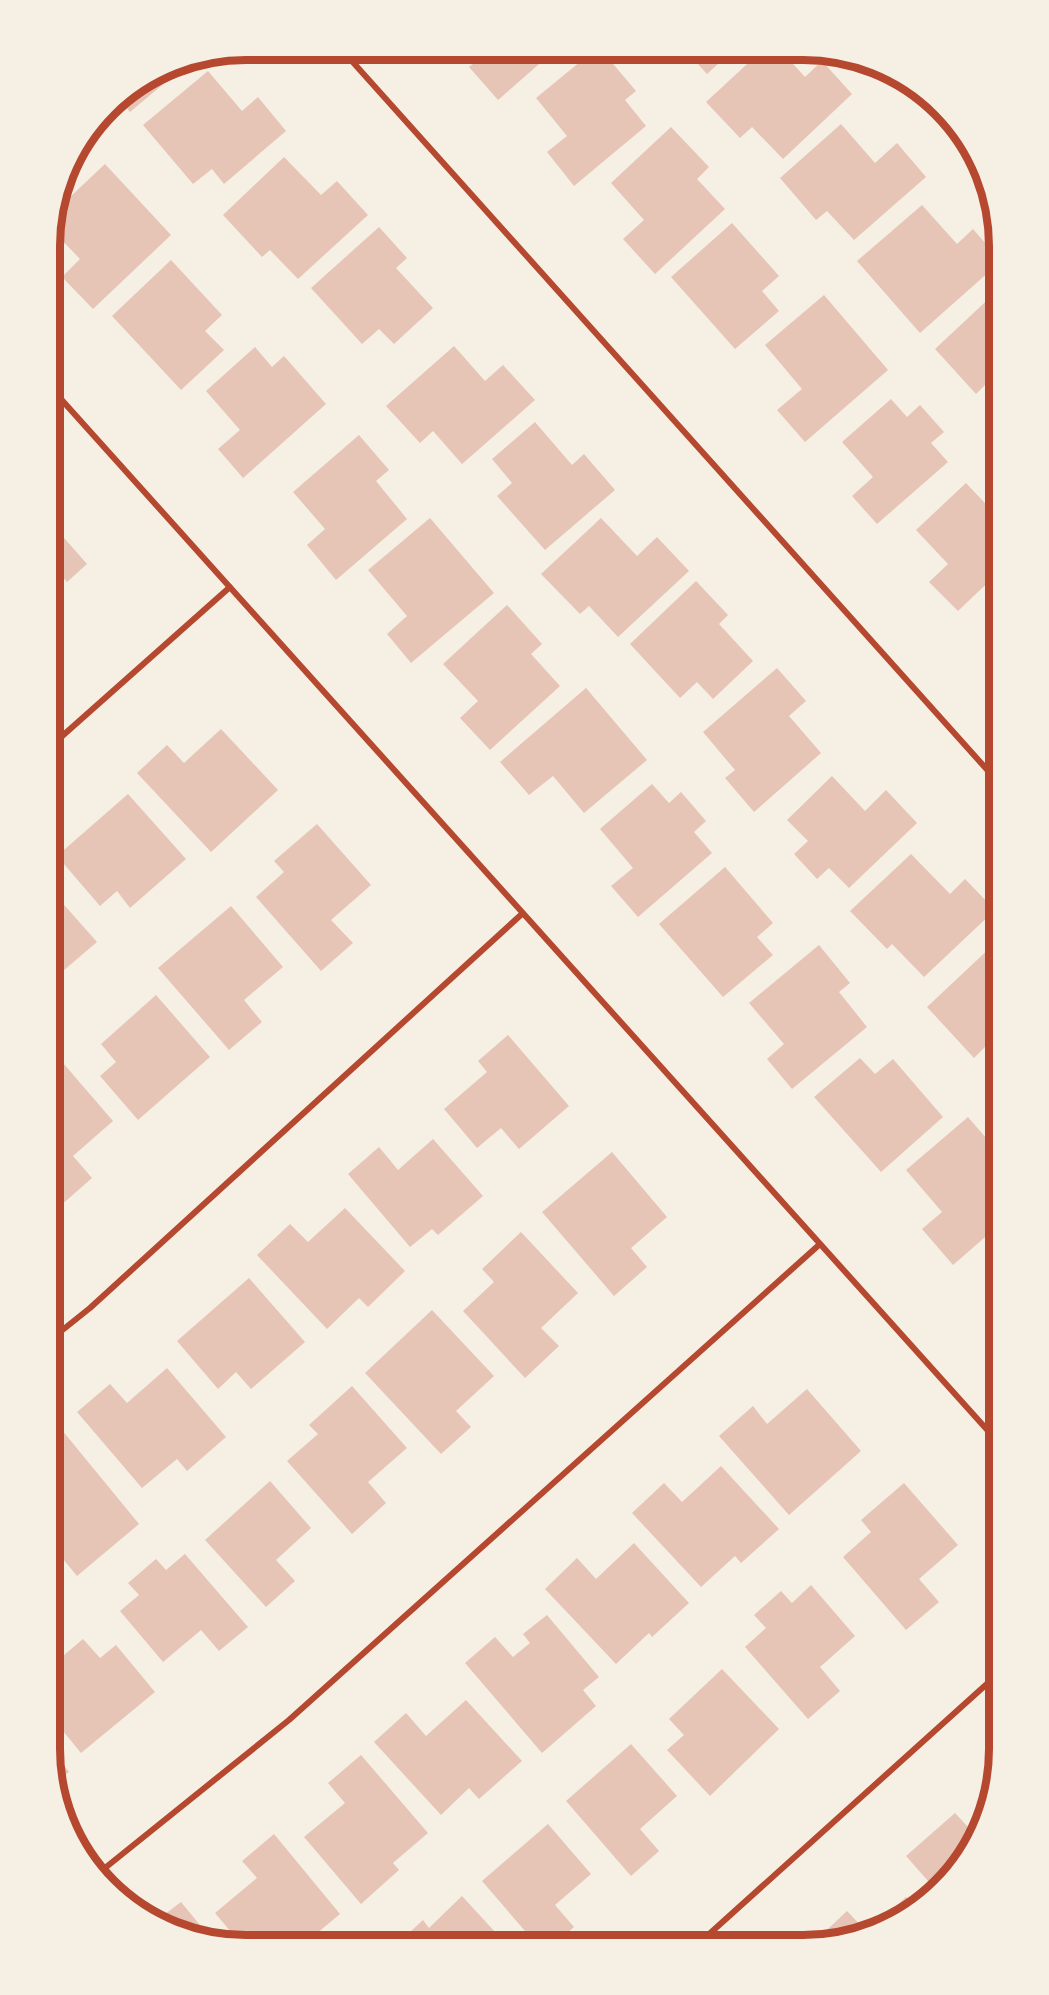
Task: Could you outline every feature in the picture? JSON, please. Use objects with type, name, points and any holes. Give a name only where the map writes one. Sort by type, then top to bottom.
[{"type":"street","points":[[351,60],[989,772]]},
{"type":"street","points":[[60,398],[989,1432]]},
{"type":"street","points":[[60,738],[230,587]]},
{"type":"street","points":[[60,1332],[90,1308],[524,913]]},
{"type":"street","points":[[104,1869],[289,1720],[820,1244]]},
{"type":"street","points":[[708,1935],[989,1682]]},
{"type":"building","points":[[477,60],[544,60],[498,100],[469,67]]},
{"type":"building","points":[[582,60],[610,60],[636,91],[625,100],[646,126],[574,186],[547,152],[567,136],[536,98]]},
{"type":"building","points":[[694,60],[722,60],[707,74]]},
{"type":"building","points":[[751,60],[789,60],[805,77],[822,61],[852,94],[783,159],[752,127],[740,138],[706,102]]},
{"type":"building","points":[[208,71],[242,111],[258,97],[286,131],[224,184],[212,169],[193,184],[143,125]]},
{"type":"building","points":[[174,75],[130,112],[124,105],[153,85]]},
{"type":"building","points":[[841,124],[875,163],[897,143],[926,177],[854,240],[827,211],[816,220],[780,178]]},
{"type":"building","points":[[671,127],[709,167],[697,179],[725,209],[655,274],[623,239],[644,220],[611,183]]},
{"type":"building","points":[[284,157],[321,195],[337,181],[368,215],[298,279],[270,250],[262,257],[223,215]]},
{"type":"building","points":[[105,164],[171,235],[93,309],[62,277],[80,259],[61,239],[66,200]]},
{"type":"building","points":[[922,205],[957,244],[973,229],[989,247],[989,272],[920,333],[857,261]]},
{"type":"building","points":[[732,223],[779,276],[762,291],[779,311],[735,349],[671,277]]},
{"type":"building","points":[[379,227],[407,258],[396,268],[433,308],[394,344],[379,329],[362,344],[311,288]]},
{"type":"building","points":[[171,260],[222,315],[205,331],[224,350],[181,390],[112,316]]},
{"type":"building","points":[[824,295],[888,370],[805,442],[777,410],[802,389],[765,345]]},
{"type":"building","points":[[989,298],[989,389],[985,385],[976,394],[935,349]]},
{"type":"building","points":[[454,346],[485,381],[503,365],[535,400],[462,464],[433,431],[420,443],[386,406]]},
{"type":"building","points":[[255,347],[272,367],[284,356],[326,404],[243,478],[218,449],[240,430],[206,391]]},
{"type":"building","points":[[891,399],[907,417],[920,405],[944,432],[931,443],[948,462],[877,524],[852,496],[873,477],[842,442]]},
{"type":"building","points":[[535,422],[572,465],[584,454],[615,490],[545,550],[497,496],[512,483],[492,459]]},
{"type":"building","points":[[359,435],[389,470],[376,481],[407,519],[336,580],[307,545],[325,529],[293,492]]},
{"type":"building","points":[[966,483],[989,507],[989,582],[958,611],[929,582],[948,564],[916,530]]},
{"type":"building","points":[[430,518],[494,593],[411,663],[387,634],[407,616],[368,570]]},
{"type":"building","points":[[601,518],[637,556],[657,537],[689,571],[618,637],[589,606],[580,614],[541,574]]},
{"type":"building","points":[[60,533],[87,564],[67,582],[60,574]]},
{"type":"building","points":[[696,581],[728,615],[719,624],[753,661],[713,699],[697,682],[680,698],[630,644]]},
{"type":"building","points":[[507,605],[542,644],[531,654],[560,686],[490,750],[460,718],[478,701],[443,664]]},
{"type":"building","points":[[777,668],[806,701],[789,716],[821,753],[754,812],[725,778],[735,770],[703,732]]},
{"type":"building","points":[[586,688],[647,760],[584,813],[553,776],[529,795],[500,762]]},
{"type":"building","points":[[221,729],[278,790],[211,852],[137,773],[167,745],[184,763]]},
{"type":"building","points":[[832,776],[865,811],[886,790],[917,823],[849,888],[829,868],[817,879],[794,854],[808,841],[787,820]]},
{"type":"building","points":[[652,784],[669,803],[681,792],[706,821],[694,832],[712,853],[638,917],[611,886],[633,868],[600,829]]},
{"type":"building","points":[[128,794],[186,859],[130,908],[117,891],[100,906],[60,859],[60,853]]},
{"type":"building","points":[[317,824],[371,885],[331,920],[353,943],[321,971],[256,897],[284,872],[274,861]]},
{"type":"building","points":[[911,854],[950,894],[965,879],[989,904],[989,916],[924,977],[892,944],[887,949],[850,911]]},
{"type":"building","points":[[725,867],[773,923],[757,937],[773,955],[723,997],[659,924]]},
{"type":"building","points":[[60,900],[97,942],[60,973]]},
{"type":"building","points":[[231,906],[283,967],[244,1000],[262,1022],[229,1050],[158,968]]},
{"type":"building","points":[[819,945],[850,983],[839,992],[867,1027],[792,1089],[767,1059],[784,1044],[749,1003]]},
{"type":"building","points":[[989,949],[989,1051],[985,1047],[974,1058],[927,1007]]},
{"type":"building","points":[[156,995],[210,1057],[138,1120],[100,1076],[116,1062],[101,1044]]},
{"type":"building","points":[[508,1035],[569,1106],[519,1149],[501,1128],[477,1148],[444,1109],[487,1072],[478,1061]]},
{"type":"building","points":[[860,1058],[875,1074],[893,1059],[943,1117],[881,1172],[814,1097]]},
{"type":"building","points":[[60,1059],[113,1121],[73,1156],[92,1178],[60,1206]]},
{"type":"building","points":[[968,1117],[989,1141],[989,1234],[953,1265],[922,1229],[942,1212],[906,1170]]},
{"type":"building","points":[[433,1139],[483,1196],[438,1235],[432,1229],[410,1247],[348,1174],[379,1147],[398,1170]]},
{"type":"building","points":[[612,1152],[667,1217],[631,1248],[647,1267],[614,1296],[542,1212]]},
{"type":"building","points":[[345,1208],[405,1271],[368,1307],[359,1298],[327,1329],[257,1255],[290,1224],[308,1242]]},
{"type":"building","points":[[521,1232],[578,1293],[541,1328],[559,1346],[525,1378],[463,1311],[494,1282],[482,1269]]},
{"type":"building","points":[[249,1278],[305,1342],[251,1389],[236,1372],[218,1389],[177,1341]]},
{"type":"building","points":[[432,1310],[494,1376],[456,1411],[471,1427],[441,1454],[365,1373]]},
{"type":"building","points":[[167,1368],[226,1437],[187,1471],[177,1459],[142,1488],[77,1412],[110,1384],[127,1403]]},
{"type":"building","points":[[352,1386],[407,1448],[368,1482],[386,1503],[352,1534],[287,1461],[318,1434],[309,1425]]},
{"type":"building","points":[[807,1389],[861,1451],[789,1515],[719,1436],[753,1406],[767,1424]]},
{"type":"building","points":[[60,1428],[139,1524],[77,1576],[60,1555]]},
{"type":"building","points":[[721,1466],[779,1529],[741,1563],[735,1556],[701,1587],[632,1513],[664,1483],[682,1502]]},
{"type":"building","points":[[270,1481],[311,1528],[276,1560],[295,1581],[266,1607],[205,1540]]},
{"type":"building","points":[[904,1483],[958,1545],[919,1579],[939,1602],[906,1630],[843,1557],[871,1532],[861,1520]]},
{"type":"building","points":[[634,1543],[689,1603],[652,1637],[649,1633],[616,1664],[545,1589],[577,1558],[596,1579]]},
{"type":"building","points":[[185,1554],[248,1627],[219,1651],[201,1630],[163,1662],[120,1611],[139,1595],[128,1583],[156,1559],[166,1570]]},
{"type":"building","points":[[811,1585],[855,1636],[820,1667],[840,1691],[808,1719],[745,1647],[766,1628],[754,1615],[781,1591],[792,1603]]},
{"type":"building","points":[[547,1615],[599,1677],[583,1690],[596,1706],[542,1753],[465,1663],[495,1637],[513,1657],[530,1643],[523,1634]]},
{"type":"building","points":[[83,1639],[100,1658],[116,1645],[155,1692],[81,1753],[60,1727],[60,1659]]},
{"type":"building","points":[[722,1669],[779,1729],[710,1796],[667,1750],[684,1735],[669,1719]]},
{"type":"building","points":[[466,1700],[522,1761],[479,1799],[469,1788],[441,1815],[374,1742],[406,1713],[426,1736]]},
{"type":"building","points":[[631,1744],[677,1796],[640,1829],[659,1851],[631,1876],[566,1801]]},
{"type":"building","points":[[361,1755],[428,1833],[393,1863],[399,1870],[361,1904],[304,1837],[345,1803],[328,1783]]},
{"type":"building","points":[[60,1761],[69,1772],[63,1777]]},
{"type":"building","points":[[955,1813],[968,1827],[974,1821],[951,1862],[931,1884],[906,1856]]},
{"type":"building","points":[[548,1824],[591,1874],[555,1905],[574,1927],[565,1935],[528,1935],[482,1881]]},
{"type":"building","points":[[274,1834],[340,1914],[315,1935],[233,1934],[215,1913],[257,1878],[242,1861]]},
{"type":"building","points":[[462,1896],[498,1935],[407,1935],[423,1920],[429,1928]]},
{"type":"building","points":[[906,1897],[910,1901],[906,1904],[887,1915]]},
{"type":"building","points":[[181,1902],[204,1930],[175,1921],[164,1915]]},
{"type":"building","points":[[847,1911],[861,1926],[823,1933]]}]
